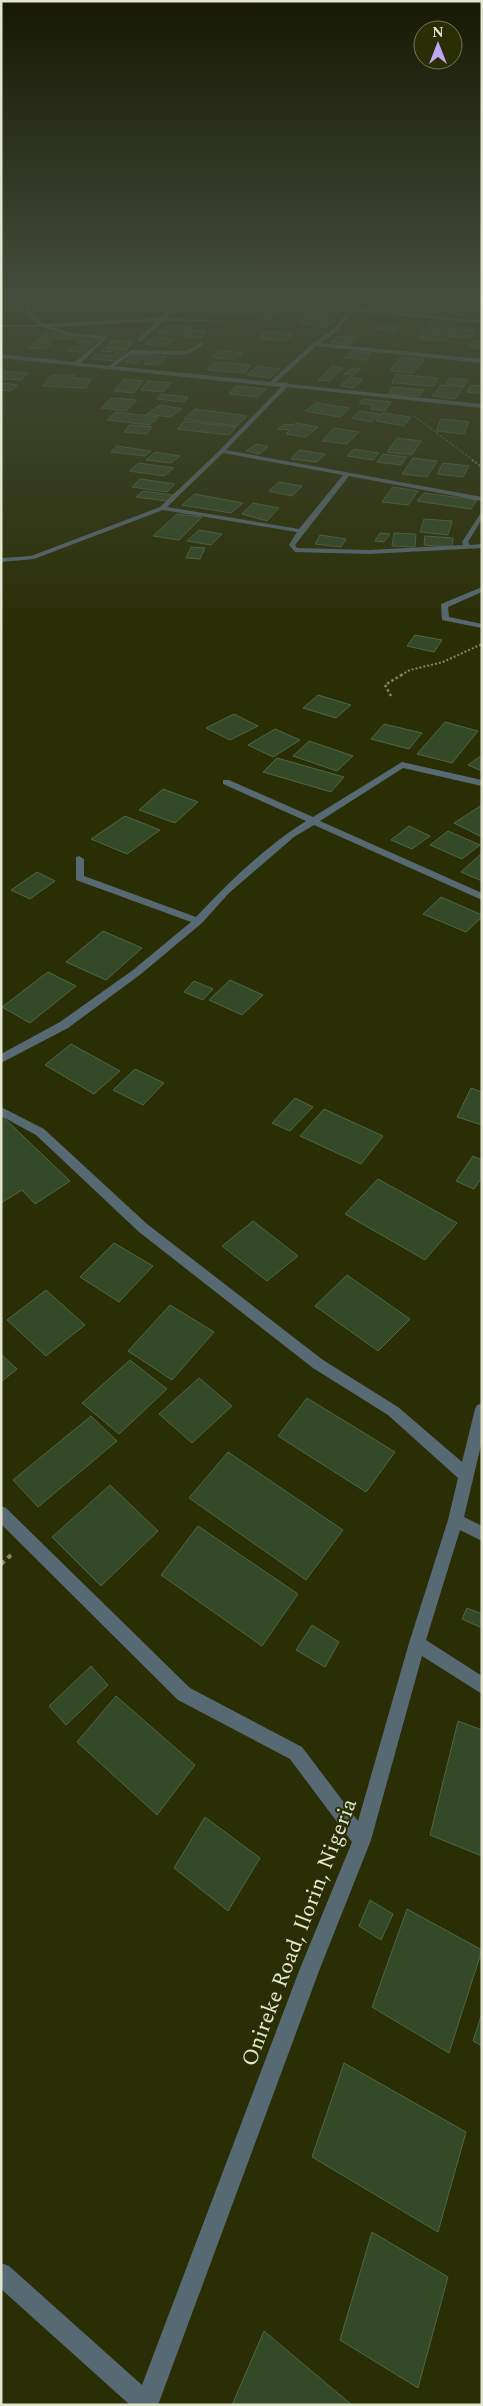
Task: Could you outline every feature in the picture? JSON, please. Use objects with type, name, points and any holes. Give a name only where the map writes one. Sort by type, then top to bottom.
[{"type":"street","points":[[1,560],[32,558],[162,508],[222,451],[263,408]]},
{"type":"street","points":[[222,451],[482,499]]},
{"type":"street","points":[[346,475],[301,531],[292,545],[296,550],[369,552],[482,546]]},
{"type":"street","points":[[162,508],[301,531]]},
{"type":"street","points":[[468,547],[465,542],[482,513]]},
{"type":"street","points":[[482,588],[444,606],[445,618],[482,626]]},
{"type":"street","points":[[1,1059],[64,1025],[138,972],[198,921],[226,891],[291,835],[402,765],[482,783]]},
{"type":"street","points":[[226,782],[482,897]]},
{"type":"street","points":[[79,859],[79,878],[198,921]]},
{"type":"street","points":[[1,1111],[40,1132],[143,1228],[318,1364],[393,1411],[467,1476]]},
{"type":"street","name":"Onireke Road, Ilorin, Nigeria","points":[[146,2404],[305,1981],[362,1840],[417,1643],[456,1520],[482,1409]]},
{"type":"street","points":[[1,1513],[184,1694],[296,1754],[362,1840]]},
{"type":"street","points":[[456,1520],[482,1534]]},
{"type":"street","points":[[417,1643],[482,1686]]},
{"type":"street","points":[[1,2274],[146,2404]]},
{"type":"path","points":[[416,408],[412,414],[482,467]]},
{"type":"path","points":[[391,696],[385,685],[410,670],[443,662],[482,644]]},
{"type":"building","points":[[103,408],[129,408],[126,411]]},
{"type":"building","points":[[155,408],[182,409],[170,417],[147,414]]},
{"type":"building","points":[[309,408],[350,408],[340,417],[305,411]]},
{"type":"building","points":[[371,408],[387,408],[385,411]]},
{"type":"building","points":[[195,409],[247,416],[237,426],[184,419]]},
{"type":"building","points":[[360,411],[380,414],[371,422],[352,418]]},
{"type":"building","points":[[116,412],[159,417],[150,425],[107,420]]},
{"type":"building","points":[[382,413],[411,417],[404,426],[376,421]]},
{"type":"building","points":[[441,419],[469,422],[464,434],[436,431]]},
{"type":"building","points":[[185,421],[236,427],[229,435],[177,429]]},
{"type":"building","points":[[296,423],[318,427],[306,437],[286,434],[290,430],[278,429],[284,424],[294,425]]},
{"type":"building","points":[[130,425],[152,427],[146,434],[124,432]]},
{"type":"building","points":[[334,428],[359,432],[347,444],[322,441]]},
{"type":"building","points":[[397,438],[421,441],[412,455],[387,452]]},
{"type":"building","points":[[257,444],[268,447],[259,454],[246,451]]},
{"type":"building","points":[[117,446],[151,451],[145,456],[111,452]]},
{"type":"building","points":[[354,449],[379,453],[373,460],[347,456]]},
{"type":"building","points":[[299,450],[325,454],[317,462],[291,459]]},
{"type":"building","points":[[155,452],[180,456],[171,463],[146,460]]},
{"type":"building","points":[[383,454],[407,457],[401,465],[377,462]]},
{"type":"building","points":[[413,458],[437,461],[427,477],[402,474]]},
{"type":"building","points":[[139,463],[174,468],[164,476],[129,471]]},
{"type":"building","points":[[443,463],[469,466],[463,477],[437,474]]},
{"type":"building","points":[[140,479],[175,484],[167,492],[132,487]]},
{"type":"building","points":[[279,482],[302,486],[292,496],[269,491]]},
{"type":"building","points":[[393,487],[418,491],[408,505],[382,502]]},
{"type":"building","points":[[143,491],[173,495],[167,501],[136,497]]},
{"type":"building","points":[[424,493],[477,500],[471,509],[417,501]]},
{"type":"building","points":[[195,494],[243,503],[231,513],[182,505]]},
{"type":"building","points":[[253,503],[279,508],[267,521],[242,514]]},
{"type":"building","points":[[177,514],[202,517],[179,540],[153,536]]},
{"type":"building","points":[[424,519],[452,521],[448,535],[420,532]]},
{"type":"building","points":[[199,530],[222,534],[211,545],[187,541]]},
{"type":"building","points":[[380,533],[390,534],[384,542],[375,541]]},
{"type":"building","points":[[394,533],[416,534],[415,547],[392,546]]},
{"type":"building","points":[[320,535],[346,539],[341,547],[315,544]]},
{"type":"building","points":[[425,536],[453,538],[452,547],[424,545]]},
{"type":"building","points":[[191,547],[205,548],[200,559],[186,558]]},
{"type":"building","points":[[415,635],[442,640],[434,652],[407,646]]},
{"type":"building","points":[[318,695],[351,705],[336,718],[303,708]]},
{"type":"building","points":[[234,714],[258,726],[230,740],[206,728]]},
{"type":"building","points":[[445,722],[478,731],[452,763],[417,754]]},
{"type":"building","points":[[384,724],[422,733],[409,749],[371,739]]},
{"type":"building","points":[[275,729],[300,740],[273,757],[248,745]]},
{"type":"building","points":[[309,741],[353,756],[337,771],[293,756]]},
{"type":"building","points":[[482,755],[482,771],[468,765]]},
{"type":"building","points":[[277,758],[344,777],[331,792],[263,772]]},
{"type":"building","points":[[163,789],[198,802],[175,823],[139,810]]},
{"type":"building","points":[[482,805],[482,837],[454,823]]},
{"type":"building","points":[[125,816],[160,830],[127,854],[91,839]]},
{"type":"building","points":[[409,826],[430,836],[412,849],[391,840]]},
{"type":"building","points":[[448,831],[480,845],[462,859],[430,845]]},
{"type":"building","points":[[482,853],[482,881],[461,872]]},
{"type":"building","points":[[37,872],[55,881],[30,899],[11,890]]},
{"type":"building","points":[[441,897],[482,915],[482,917],[466,932],[423,914]]},
{"type":"building","points":[[103,931],[142,948],[106,980],[66,962]]},
{"type":"building","points":[[48,972],[76,986],[30,1023],[2,1007]]},
{"type":"building","points":[[230,980],[263,995],[242,1015],[209,1000]]},
{"type":"building","points":[[194,981],[213,989],[203,1000],[184,992]]},
{"type":"building","points":[[71,1044],[120,1071],[94,1094],[45,1065]]},
{"type":"building","points":[[135,1069],[164,1083],[143,1105],[113,1090]]},
{"type":"building","points":[[471,1088],[482,1092],[482,1125],[457,1117]]},
{"type":"building","points":[[295,1098],[313,1107],[290,1131],[272,1123]]},
{"type":"building","points":[[324,1109],[383,1136],[361,1164],[300,1136]]},
{"type":"building","points":[[1,1115],[70,1181],[35,1204],[22,1190],[1,1203]]},
{"type":"building","points":[[473,1156],[482,1160],[482,1177],[474,1189],[456,1181]]},
{"type":"building","points":[[378,1179],[457,1223],[425,1260],[345,1214]]},
{"type":"building","points":[[253,1221],[298,1256],[267,1281],[222,1246]]},
{"type":"building","points":[[114,1243],[153,1266],[119,1302],[80,1277]]},
{"type":"building","points":[[347,1275],[410,1319],[378,1351],[315,1306]]},
{"type":"building","points":[[46,1290],[85,1325],[46,1356],[7,1320]]},
{"type":"building","points":[[170,1305],[214,1332],[172,1380],[128,1351]]},
{"type":"building","points":[[1,1354],[17,1369],[1,1382]]},
{"type":"building","points":[[130,1360],[167,1389],[119,1434],[82,1403]]},
{"type":"building","points":[[199,1378],[232,1406],[192,1443],[159,1414]]},
{"type":"building","points":[[307,1398],[395,1452],[366,1492],[278,1436]]},
{"type":"building","points":[[91,1416],[117,1441],[38,1507],[13,1480]]},
{"type":"building","points":[[228,1452],[343,1530],[306,1580],[189,1498]]},
{"type":"building","points":[[110,1485],[158,1531],[101,1586],[52,1537]]},
{"type":"building","points":[[198,1526],[298,1594],[262,1646],[161,1575]]},
{"type":"building","points":[[467,1608],[482,1614],[482,1628],[462,1619]]},
{"type":"building","points":[[312,1625],[339,1642],[325,1667],[296,1650]]},
{"type":"building","points":[[91,1666],[108,1685],[66,1725],[49,1706]]},
{"type":"building","points":[[116,1696],[195,1765],[157,1815],[77,1742]]},
{"type":"building","points":[[458,1721],[482,1730],[482,1856],[430,1835]]},
{"type":"building","points":[[205,1817],[260,1858],[228,1911],[174,1868]]},
{"type":"building","points":[[370,1900],[393,1914],[381,1940],[359,1926]]},
{"type":"building","points":[[407,1909],[482,1950],[449,2053],[372,2007]]},
{"type":"building","points":[[482,2013],[482,2046],[473,2041]]},
{"type":"building","points":[[344,2063],[466,2132],[438,2232],[312,2157]]},
{"type":"building","points":[[372,2232],[448,2277],[418,2388],[340,2340]]},
{"type":"building","points":[[264,2331],[352,2405],[232,2405]]}]
